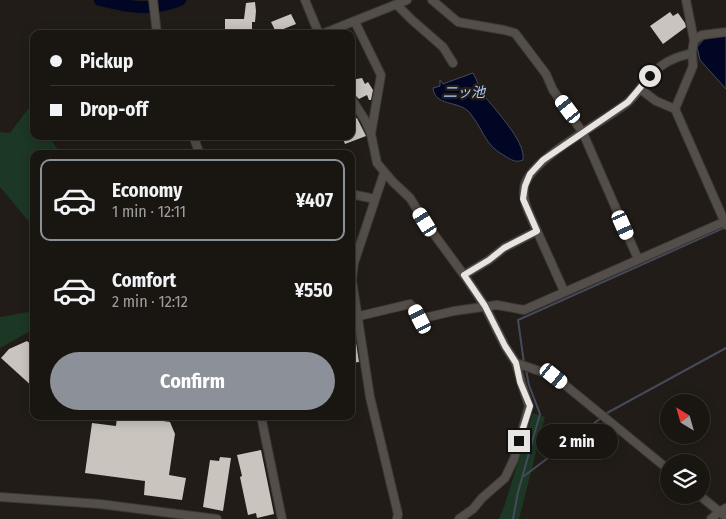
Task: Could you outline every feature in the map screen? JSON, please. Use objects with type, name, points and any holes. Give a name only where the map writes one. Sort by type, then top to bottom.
[{"type":"street","points":[[153,0],[156,30]]},
{"type":"street","points":[[305,0],[319,30]]},
{"type":"street","points":[[332,30],[407,0]]},
{"type":"street","points":[[432,0],[458,22],[515,33],[546,74],[553,90],[583,133],[638,260]]},
{"type":"street","points":[[675,109],[693,66],[694,40],[686,0]]},
{"type":"street","points":[[398,4],[412,20],[443,47],[453,63]]},
{"type":"street","points":[[355,22],[381,74],[371,134]]},
{"type":"street","points":[[694,40],[702,34],[726,32]]},
{"type":"street","points":[[564,291],[523,199],[525,186],[530,174],[543,160],[628,102],[661,66],[676,57],[692,53]]},
{"type":"street","points":[[397,519],[398,514],[370,397],[355,318],[410,304],[416,310],[420,319],[454,310],[485,306],[497,305],[524,310],[564,291],[725,223],[675,109],[656,101],[640,89]]},
{"type":"street","points":[[355,104],[371,134],[376,163],[410,198],[485,306],[505,346],[516,363],[520,382],[530,406],[514,458],[505,478],[482,498],[473,509],[459,519]]},
{"type":"street","points":[[355,260],[384,173]]},
{"type":"street","points":[[355,195],[375,199]]},
{"type":"street","points":[[464,275],[489,260],[504,248],[537,231]]},
{"type":"street","points":[[516,363],[554,376],[660,463]]},
{"type":"street","points":[[262,420],[282,519]]},
{"type":"street","points":[[0,497],[100,504],[217,519]]},
{"type":"street","points":[[710,502],[722,510],[726,517]]},
{"type":"street","points":[[712,519],[722,510]]},
{"type":"green space","points":[[30,106],[30,140],[51,140],[58,150],[30,150],[30,223],[0,187],[0,132],[10,133]]},
{"type":"green space","points":[[30,312],[30,331],[0,348],[0,317]]},
{"type":"green space","points":[[533,413],[545,417],[519,519],[499,519],[505,504]]},
{"type":"water","points":[[726,35],[726,89],[700,60],[697,47],[705,38]]},
{"type":"water","name":"二ッ池","points":[[473,73],[483,94],[515,135],[523,152],[523,160],[514,161],[498,152],[492,147],[469,112],[464,108],[442,101],[435,94],[433,88],[440,86],[440,80],[443,84]]},
{"type":"building","points":[[255,2],[255,22],[252,22],[252,30],[225,30],[225,19],[244,19],[246,3]]},
{"type":"building","points":[[670,12],[673,16],[678,13],[686,27],[663,44],[650,26]]},
{"type":"building","points":[[291,14],[296,24],[281,30],[275,30],[271,22]]},
{"type":"building","points":[[362,78],[365,84],[368,82],[373,90],[371,100],[369,100],[367,95],[359,99],[355,95],[355,79]]},
{"type":"building","points":[[357,118],[366,136],[345,144],[344,140],[355,140],[355,119]]},
{"type":"building","points":[[355,336],[359,362],[355,362]]},
{"type":"building","points":[[27,341],[30,344],[30,384],[1,358],[9,349]]},
{"type":"building","points":[[117,420],[170,422],[175,434],[169,475],[186,478],[182,500],[144,495],[145,481],[85,473],[92,423],[116,426]]},
{"type":"building","points":[[261,450],[274,514],[257,518],[256,513],[248,515],[237,455]]},
{"type":"building","points":[[220,457],[231,458],[223,511],[203,507],[210,460],[219,461]]},
{"type":"waterway","points":[[100,0],[140,7],[159,6],[180,0]]},
{"type":"waterway","points":[[524,363],[518,320],[726,227]]},
{"type":"waterway","points":[[607,413],[726,348]]},
{"type":"waterway","points":[[513,519],[518,492],[540,414],[529,385],[526,370]]},
{"type":"waterway","points":[[524,476],[601,418]]},
{"type":"route","points":[[519,441],[530,406],[520,382],[516,363],[505,346],[485,306],[464,275],[489,260],[504,248],[537,231],[523,199],[525,186],[530,174],[543,160],[628,102],[650,76]]}]
